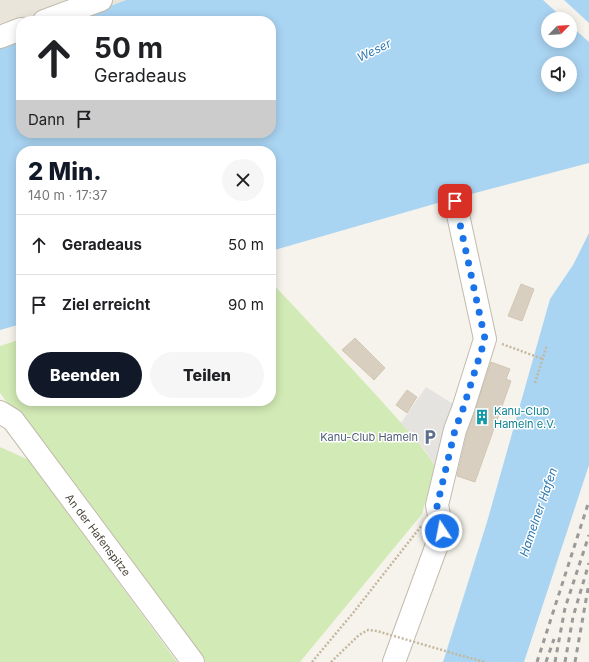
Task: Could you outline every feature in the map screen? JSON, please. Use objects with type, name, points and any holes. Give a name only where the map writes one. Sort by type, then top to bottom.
[{"type":"street","points":[[58,16],[101,0]]},
{"type":"street","points":[[0,37],[16,31]]},
{"type":"street","points":[[394,662],[442,531],[437,506],[455,430],[485,339],[455,201]]},
{"type":"street","name":"An der Hafenspitze","points":[[0,412],[13,420],[193,662]]},
{"type":"path","points":[[534,383],[547,345]]},
{"type":"path","points":[[520,350],[543,359]]},
{"type":"path","points":[[312,662],[353,613],[437,506]]},
{"type":"path","points":[[331,662],[359,635],[368,630],[377,631],[485,662]]},
{"type":"shaded area","points":[[0,0],[126,0],[83,16],[16,16],[16,27],[0,46]]},
{"type":"shaded area","name":"Kanu-Club Hameln","points":[[426,387],[458,407],[435,466],[425,450],[401,423]]},
{"type":"green space","points":[[276,287],[408,430],[429,456],[435,466],[422,514],[300,662],[204,662],[0,393],[0,346],[16,341],[16,406],[276,406]]},
{"type":"green space","points":[[0,447],[29,460],[177,662],[0,662]]},
{"type":"water","name":"Weser","points":[[126,0],[589,0],[589,163],[441,202],[276,250],[276,146],[16,146],[16,325],[0,330],[0,46],[16,40],[16,138],[276,138],[276,16],[83,16]]},
{"type":"water","name":"Hamelner Hafen","points":[[589,233],[589,465],[524,662],[443,662],[487,522],[550,299],[573,265]]},
{"type":"pier","points":[[543,0],[564,0],[589,23],[589,42],[577,31],[577,12],[556,12]]},
{"type":"building","points":[[521,284],[534,289],[522,321],[508,316]]},
{"type":"building","points":[[355,338],[385,368],[374,380],[342,350]]},
{"type":"building","name":"Kanu-Club Hameln e.V.","points":[[491,362],[510,369],[506,379],[511,381],[475,482],[457,476],[467,434]]},
{"type":"building","points":[[407,390],[417,397],[407,413],[396,405]]},
{"type":"railway","points":[[537,662],[589,501]]},
{"type":"railway","points":[[555,662],[565,608],[589,535]]},
{"type":"railway","points":[[565,662],[573,617],[589,563]]},
{"type":"railway","points":[[575,662],[589,583]]},
{"type":"railway","points":[[546,662],[554,639]]},
{"type":"place","name":"Kanu-Club Hameln e.V.","points":[[482,417]]},
{"type":"place","name":"Kanu-Club Hameln","points":[[430,437]]},
{"type":"route","points":[[442,531],[437,506],[455,430],[485,339],[455,201]]}]
